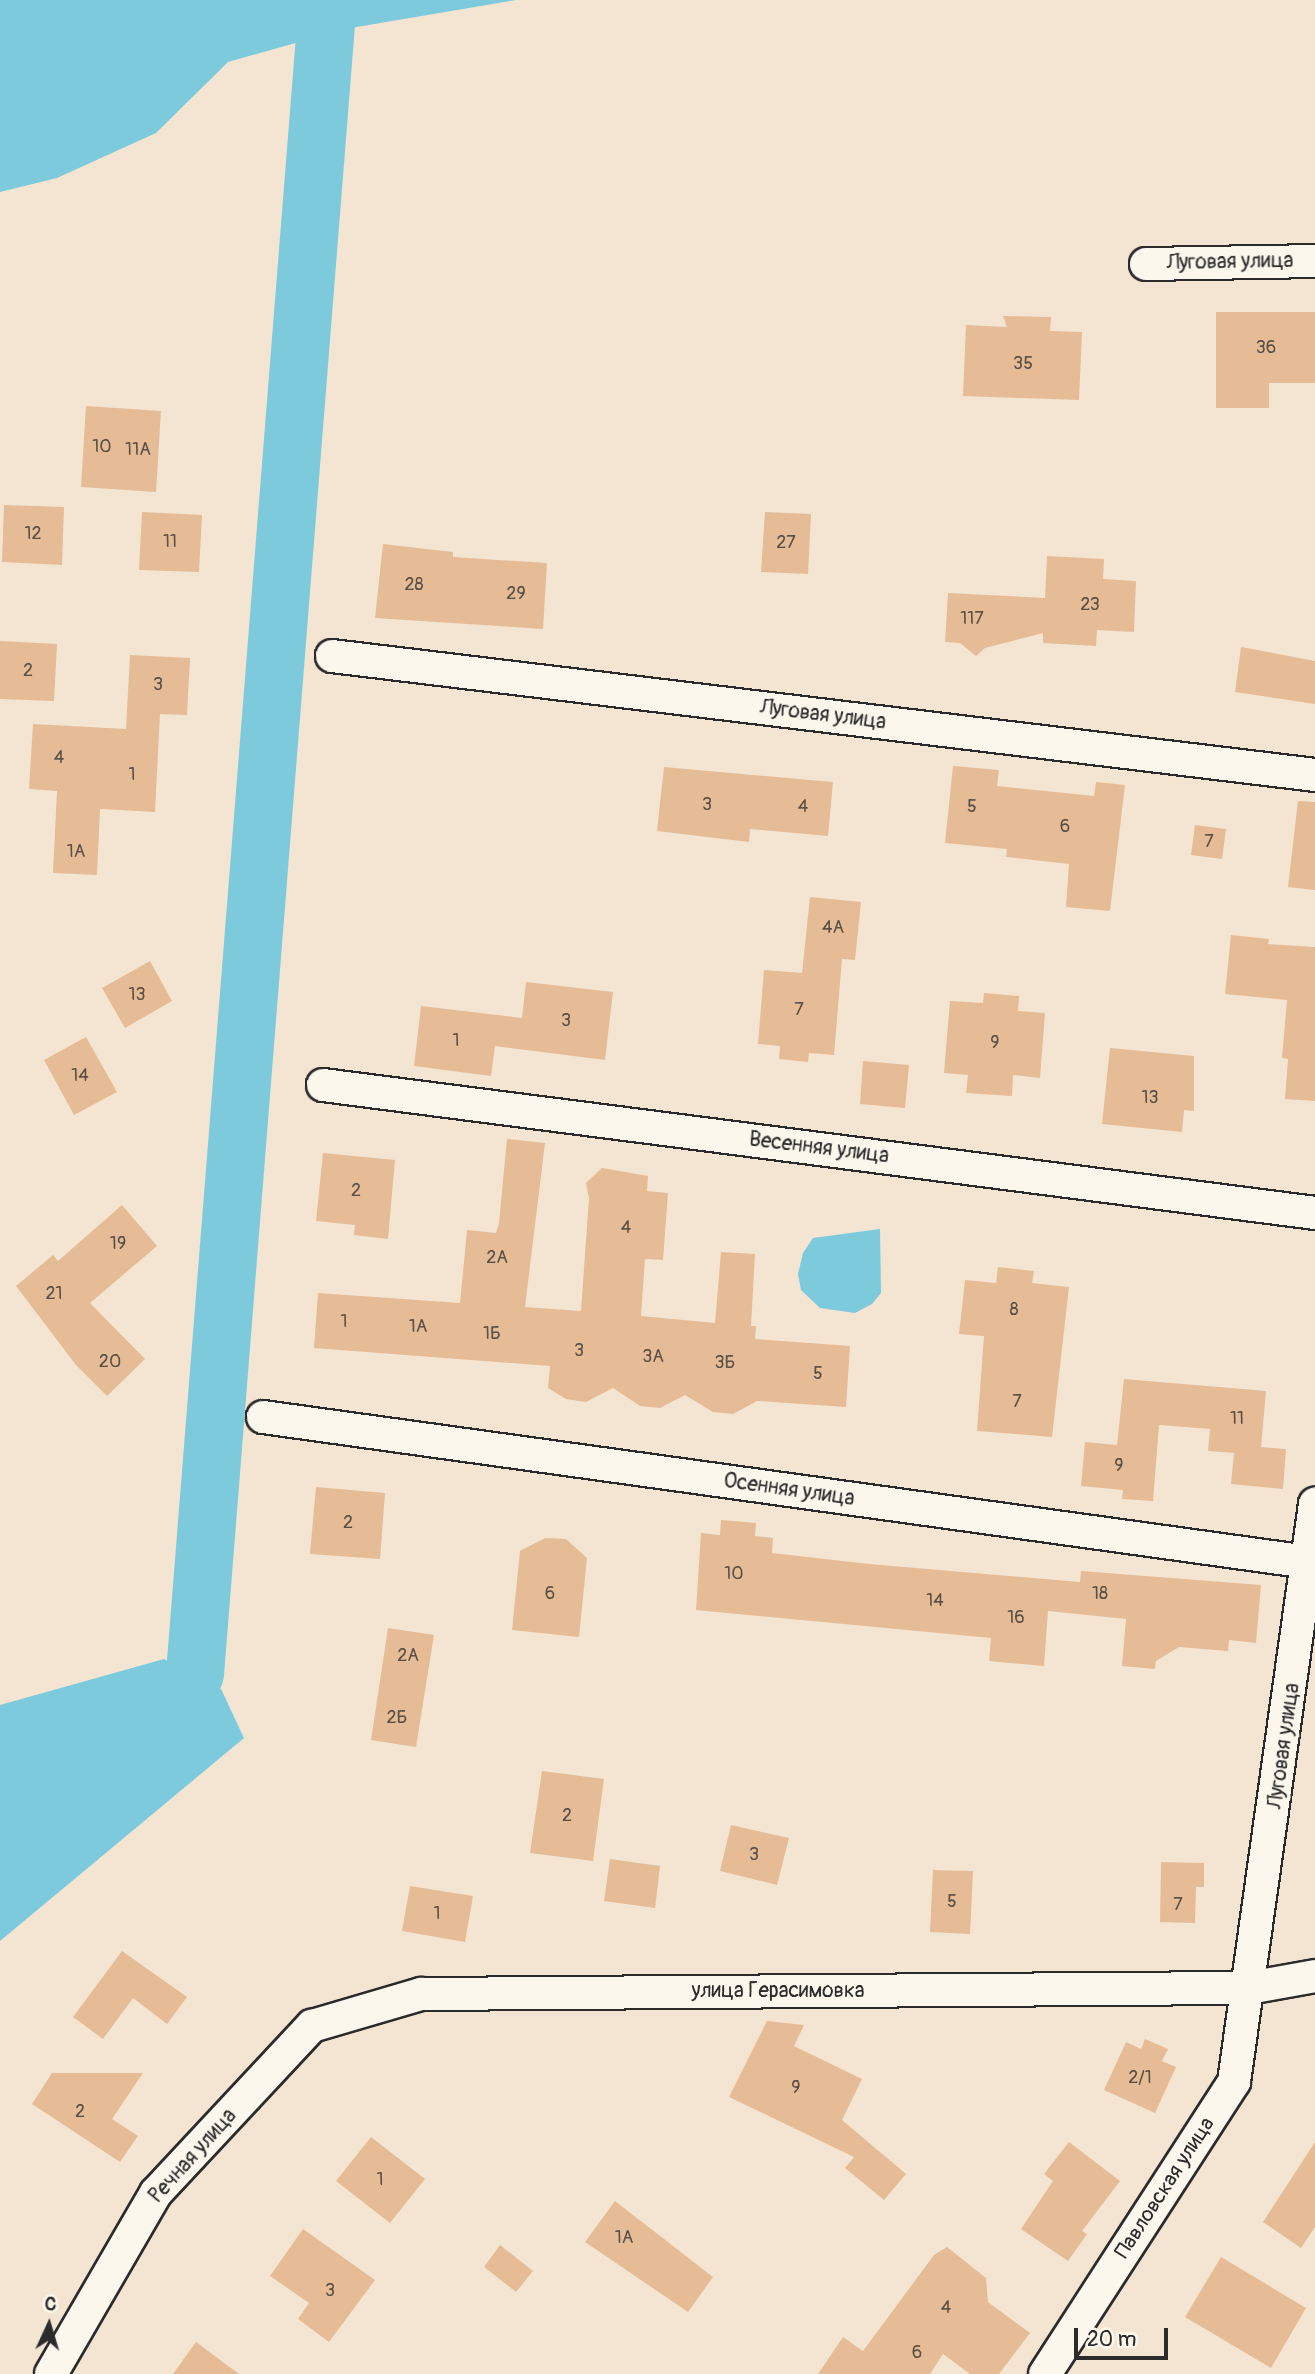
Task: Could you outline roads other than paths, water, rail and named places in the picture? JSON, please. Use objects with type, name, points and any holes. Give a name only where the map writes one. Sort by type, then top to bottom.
[{"type":"street","name":"Луговая улица","points":[[1146,264],[1315,261]]},
{"type":"street","name":"Луговая улица","points":[[332,656],[1315,775]]},
{"type":"street","name":"Весенняя улица","points":[[323,1085],[1315,1213]]},
{"type":"street","name":"Осенняя улица","points":[[263,1417],[1312,1563]]},
{"type":"street","name":"Луговая улица","points":[[1250,1988],[1312,1563],[1315,1504]]},
{"type":"street","name":"улица Герасимовка","points":[[312,2026],[421,1994],[1250,1988],[1315,1976]]},
{"type":"street","name":"Павловская улица","points":[[1045,2374],[1234,2082],[1250,1988]]},
{"type":"street","name":"Речная улица","points":[[51,2374],[156,2193],[312,2026]]},
{"type":"water","points":[[0,0],[516,0],[345,29],[228,62],[156,133],[57,178],[0,192]]},
{"type":"water","points":[[880,1229],[881,1293],[872,1304],[855,1313],[820,1308],[801,1290],[798,1274],[803,1253],[813,1238]]},
{"type":"water","points":[[164,1659],[221,1689],[244,1738],[0,1941],[0,1705]]},
{"type":"waterway","points":[[195,1674],[328,0]]}]
